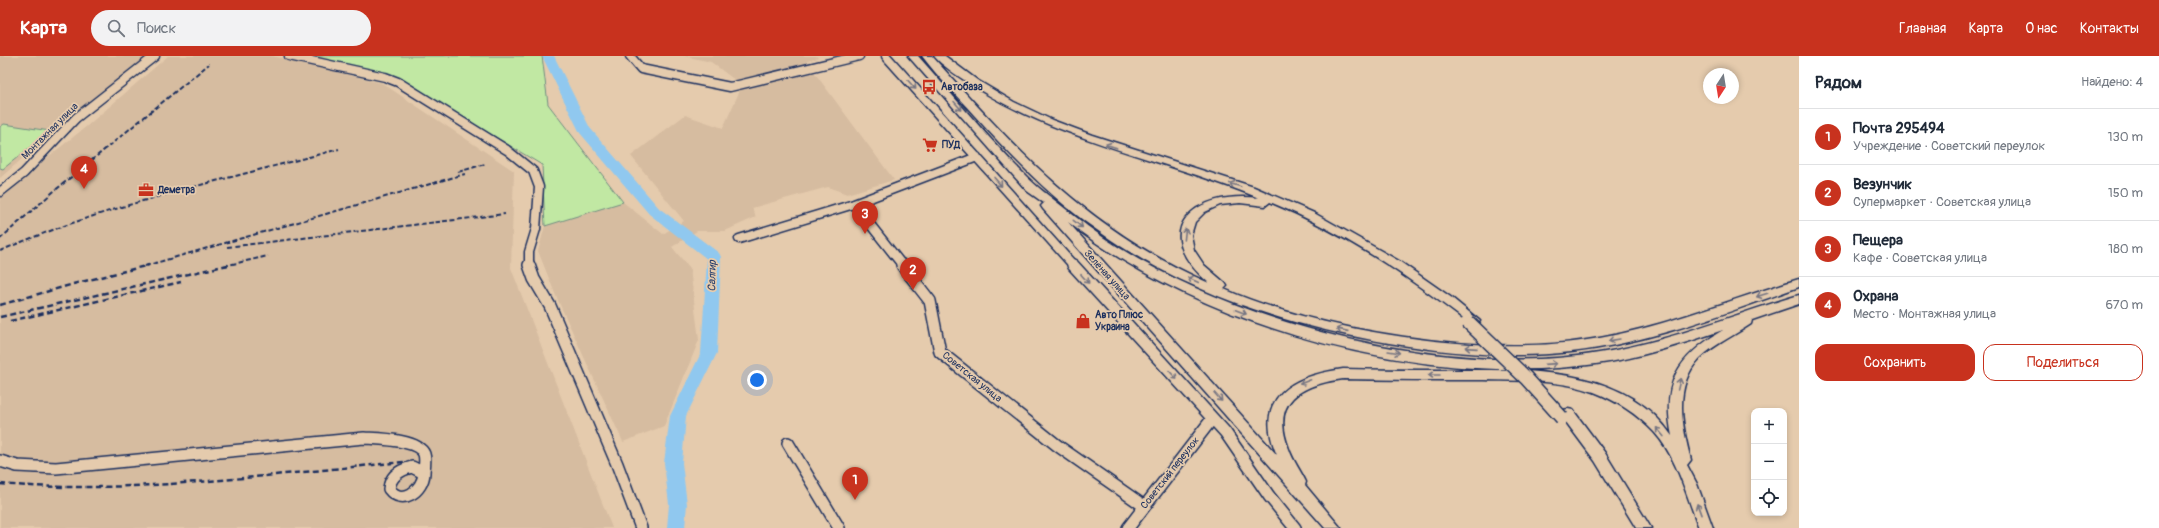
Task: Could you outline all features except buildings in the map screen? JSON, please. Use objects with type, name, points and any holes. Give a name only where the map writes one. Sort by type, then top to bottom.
[{"type":"main road","name":"Зелёная улица","points":[[913,56],[1334,528]]},
{"type":"main road","points":[[927,56],[1008,145],[1066,201],[1102,229],[1153,260],[1193,280],[1244,301],[1308,322],[1388,339],[1492,350],[1546,349],[1585,345],[1634,336],[1676,325],[1799,283]]},
{"type":"main road","points":[[938,56],[984,90],[1046,122],[1096,141],[1251,191],[1327,224],[1388,259],[1471,322],[1565,416],[1600,457],[1644,528]]},
{"type":"main road","points":[[1026,182],[1071,219],[1116,251],[1186,289],[1273,323],[1338,341],[1392,352],[1434,358],[1505,364],[1568,362],[1661,345],[1799,299]]},
{"type":"main road","points":[[1244,301],[1208,277],[1195,265],[1187,251],[1184,238],[1187,224],[1198,211],[1211,204],[1235,199],[1256,200],[1294,213],[1355,244],[1385,262],[1471,322]]},
{"type":"main road","points":[[1692,490],[1676,433],[1674,406],[1680,377],[1695,355],[1760,312]]},
{"type":"main road","points":[[1308,498],[1279,442],[1276,426],[1277,412],[1282,401],[1299,384],[1325,376],[1343,374],[1550,377],[1590,384],[1626,401],[1659,429],[1677,457],[1692,490],[1706,528]]},
{"type":"main road","points":[[1565,416],[1636,528]]},
{"type":"street","name":"Монтажная улица","points":[[0,192],[24,173],[76,118],[155,56]]},
{"type":"street","points":[[289,56],[386,77],[398,82],[507,150],[533,171],[539,187],[536,229],[529,252],[529,266],[534,280],[550,306],[617,464],[641,528]]},
{"type":"street","points":[[630,56],[641,69],[730,87],[859,56]]},
{"type":"street","points":[[886,56],[1225,432],[1269,496],[1295,528]]},
{"type":"street","points":[[739,239],[854,204],[977,157]]},
{"type":"street","name":"Советская улица","points":[[854,204],[930,301],[940,352],[1058,446],[1144,506]]},
{"type":"street","name":"Советский переулок","points":[[1128,528],[1212,419]]},
{"type":"street","points":[[0,461],[17,466],[56,468],[364,438],[392,439],[416,447],[422,451],[425,458],[424,473]]},
{"type":"street","points":[[788,443],[839,528]]},
{"type":"shaded area","points":[[0,56],[149,56],[61,125],[0,178]]},
{"type":"shaded area","points":[[168,56],[272,56],[382,83],[514,171],[511,268],[612,528],[0,528],[0,195],[87,126]]},
{"type":"shaded area","points":[[684,56],[816,56],[818,58],[807,61],[806,64],[736,81],[711,62]]},
{"type":"shaded area","points":[[814,72],[894,180],[847,194],[828,187],[752,208],[756,217],[725,231],[697,231],[672,247],[690,269],[699,340],[664,426],[623,442],[556,296],[538,251],[545,226],[623,202],[663,234],[684,221],[631,156],[685,115],[723,128],[741,88]]},
{"type":"green space","points":[[285,56],[542,56],[548,104],[623,202],[545,226],[542,165],[397,78]]},
{"type":"green space","points":[[4,124],[50,131],[3,169],[0,168],[0,127]]},
{"type":"waterway","name":"Салгир","points":[[548,56],[584,130],[654,211],[714,257],[709,353],[678,416],[673,463],[678,504],[676,528]]},
{"type":"railway","points":[[0,239],[53,192],[209,64]]},
{"type":"railway","points":[[0,251],[41,234],[125,206],[339,149]]},
{"type":"railway","points":[[458,172],[485,164]]},
{"type":"railway","points":[[145,266],[465,174]]},
{"type":"railway","points":[[227,247],[505,214]]},
{"type":"railway","points":[[224,266],[268,256]]},
{"type":"railway","points":[[145,266],[149,265]]},
{"type":"railway","points":[[0,317],[228,265]]},
{"type":"railway","points":[[77,283],[145,266]]},
{"type":"railway","points":[[10,321],[181,282]]},
{"type":"railway","points":[[0,305],[77,283]]},
{"type":"railway","points":[[73,284],[77,283]]},
{"type":"railway","points":[[0,484],[51,487],[152,485],[202,482],[404,462]]},
{"type":"place","name":"Автобаза","points":[[929,87]]},
{"type":"place","name":"ПУД","points":[[930,145]]},
{"type":"place","name":"Охрана","points":[[84,189]]},
{"type":"place","name":"Деметра","points":[[146,190]]},
{"type":"place","name":"Пещера","points":[[865,234]]},
{"type":"place","name":"Везунчик","points":[[913,290]]},
{"type":"place","name":"Авто Плюс Украина","points":[[1083,321]]},
{"type":"place","name":"Почта 295494","points":[[855,500]]}]
